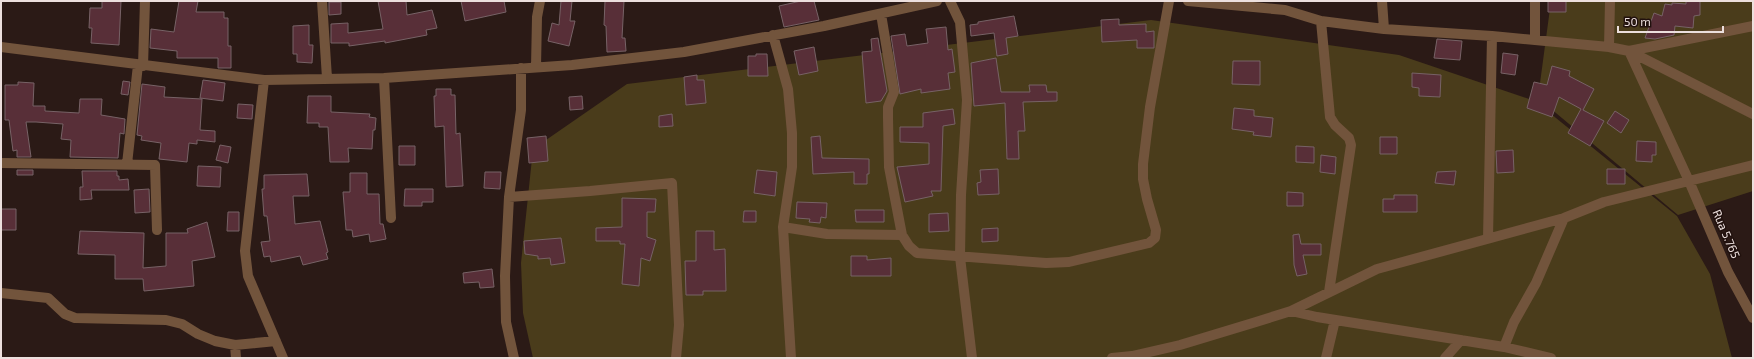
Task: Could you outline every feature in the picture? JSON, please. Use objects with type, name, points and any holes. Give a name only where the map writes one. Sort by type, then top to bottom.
[{"type":"street","points":[[127,164],[141,66],[145,1]]},
{"type":"street","points":[[322,1],[327,78]]},
{"type":"street","points":[[536,67],[537,17],[540,1]]},
{"type":"street","points":[[1,47],[141,66],[264,80],[384,78],[536,67],[684,52],[773,36],[937,1]]},
{"type":"street","points":[[950,1],[960,22],[967,100],[961,195],[960,257],[972,358]]},
{"type":"street","points":[[881,14],[894,92],[888,107],[889,167],[902,235],[909,246],[918,253],[1046,263],[1069,262],[1149,243],[1155,238],[1156,230],[1146,199],[1143,179],[1143,164],[1150,107],[1169,1]]},
{"type":"street","points":[[1188,1],[1285,6],[1321,21],[1384,29],[1492,36],[1609,47],[1629,51],[1753,114]]},
{"type":"street","points":[[1382,1],[1384,29]]},
{"type":"street","points":[[1535,1],[1535,40]]},
{"type":"street","points":[[1609,47],[1610,1]]},
{"type":"street","points":[[1321,21],[1330,117],[1335,126],[1349,138],[1351,145],[1328,292]]},
{"type":"street","points":[[1629,51],[1753,26]]},
{"type":"street","points":[[773,36],[788,89],[792,133],[792,167],[783,227],[791,358]]},
{"type":"street","points":[[1488,238],[1492,36]]},
{"type":"street","name":"Rua 5.765","points":[[1629,51],[1689,181],[1728,272],[1753,318]]},
{"type":"street","points":[[514,358],[506,322],[505,276],[509,197],[521,110],[521,68]]},
{"type":"street","points":[[384,78],[391,218]]},
{"type":"street","points":[[264,80],[245,251],[248,276],[283,358]]},
{"type":"street","points":[[1,163],[155,165],[157,230]]},
{"type":"street","points":[[1112,358],[1132,357],[1188,342],[1290,310],[1377,269],[1564,218],[1604,202],[1753,165]]},
{"type":"street","points":[[509,197],[672,183],[679,325],[676,358]]},
{"type":"street","points":[[1504,347],[1514,322],[1536,283],[1564,218]]},
{"type":"street","points":[[783,227],[827,234],[902,235]]},
{"type":"street","points":[[1,293],[48,298],[65,314],[75,318],[166,320],[182,324],[198,334],[215,341],[235,345],[276,341]]},
{"type":"street","points":[[1290,310],[1335,320],[1504,347],[1551,358]]},
{"type":"street","points":[[1326,358],[1335,320]]},
{"type":"street","points":[[1445,358],[1461,340]]},
{"type":"street","points":[[235,345],[236,358]]},
{"type":"shaded area","points":[[1551,1],[1753,1],[1753,191],[1678,215],[1538,98]]},
{"type":"shaded area","points":[[1151,20],[1399,55],[1535,101],[1677,216],[1710,274],[1732,358],[533,358],[523,313],[521,263],[533,149],[627,84]]},
{"type":"building","points":[[102,1],[121,1],[119,45],[91,43],[92,28],[89,28],[90,8],[102,8]]},
{"type":"building","points":[[179,1],[198,1],[196,12],[224,12],[224,18],[228,18],[228,46],[231,46],[231,68],[218,68],[218,58],[177,58],[177,51],[150,48],[151,29],[174,32]]},
{"type":"building","points":[[378,1],[406,1],[407,15],[432,10],[437,28],[426,30],[427,35],[385,43],[385,41],[349,46],[349,43],[331,43],[331,24],[348,23],[348,33],[383,29]]},
{"type":"building","points":[[461,1],[504,1],[506,12],[465,21]]},
{"type":"building","points":[[561,1],[572,1],[570,21],[575,21],[569,46],[548,41],[552,23],[559,25]]},
{"type":"building","points":[[605,1],[624,1],[622,38],[625,38],[626,51],[607,52],[606,26],[604,25]]},
{"type":"building","points":[[801,1],[814,1],[819,20],[784,27],[779,6]]},
{"type":"building","points":[[1548,1],[1566,1],[1566,12],[1548,12]]},
{"type":"building","points":[[1686,1],[1700,1],[1700,15],[1694,16],[1693,28],[1675,26],[1674,35],[1655,39],[1645,38],[1654,13],[1662,16],[1665,4],[1686,4]]},
{"type":"building","points":[[329,2],[341,2],[341,14],[329,15]]},
{"type":"building","points":[[1014,16],[1018,36],[1006,38],[1008,54],[997,56],[994,33],[971,36],[970,25],[978,24],[978,22]]},
{"type":"building","points":[[1119,19],[1119,25],[1146,24],[1146,32],[1154,31],[1154,48],[1137,48],[1137,40],[1102,42],[1101,20]]},
{"type":"building","points":[[309,25],[309,45],[313,45],[312,63],[297,62],[297,54],[293,54],[293,26]]},
{"type":"building","points":[[946,27],[948,50],[952,49],[955,72],[948,73],[950,89],[921,93],[921,89],[900,94],[891,36],[905,34],[907,46],[928,43],[926,29]]},
{"type":"building","points":[[878,38],[887,91],[881,101],[866,103],[862,52],[872,51],[871,39]]},
{"type":"building","points":[[1437,39],[1462,41],[1460,60],[1434,58]]},
{"type":"building","points":[[814,47],[818,71],[799,75],[794,51]]},
{"type":"building","points":[[1503,53],[1518,55],[1515,75],[1501,73]]},
{"type":"building","points":[[756,54],[767,54],[768,76],[748,76],[748,56],[756,56]]},
{"type":"building","points":[[996,58],[1001,92],[1030,92],[1029,85],[1046,85],[1047,92],[1057,92],[1057,101],[1023,102],[1025,131],[1018,131],[1019,159],[1007,159],[1005,103],[974,106],[971,63]]},
{"type":"building","points":[[1233,61],[1260,61],[1260,85],[1232,84]]},
{"type":"building","points":[[1552,66],[1570,71],[1569,76],[1594,89],[1583,110],[1604,121],[1590,146],[1568,133],[1581,109],[1559,97],[1552,117],[1527,108],[1534,82],[1547,85]]},
{"type":"building","points":[[1412,73],[1441,75],[1440,97],[1419,96],[1419,88],[1412,87]]},
{"type":"building","points":[[697,75],[697,80],[704,80],[706,103],[686,105],[684,77]]},
{"type":"building","points":[[203,80],[225,83],[223,101],[200,98]]},
{"type":"building","points":[[123,81],[130,82],[128,95],[121,94]]},
{"type":"building","points":[[18,82],[34,83],[33,106],[45,106],[45,111],[79,113],[80,99],[102,99],[101,115],[125,119],[124,134],[120,133],[118,158],[70,157],[71,140],[61,139],[63,124],[36,122],[26,122],[31,157],[17,157],[17,150],[13,151],[9,120],[5,120],[5,85],[18,85]]},
{"type":"building","points":[[142,84],[165,87],[164,97],[202,99],[200,130],[215,131],[215,142],[197,140],[197,144],[189,143],[187,162],[159,159],[161,143],[141,140],[142,136],[137,135]]},
{"type":"building","points":[[436,89],[451,89],[451,95],[455,95],[456,134],[460,133],[463,186],[446,187],[444,126],[435,127],[434,96],[436,96]]},
{"type":"building","points":[[308,96],[331,96],[331,112],[370,114],[369,117],[376,118],[375,130],[373,130],[372,149],[348,148],[349,162],[330,162],[328,127],[319,127],[319,123],[307,123]]},
{"type":"building","points":[[582,96],[583,109],[570,110],[569,97]]},
{"type":"building","points":[[238,104],[253,105],[252,119],[237,118]]},
{"type":"building","points":[[1234,108],[1254,110],[1254,116],[1273,118],[1271,137],[1253,135],[1254,132],[1232,129]]},
{"type":"building","points":[[953,109],[955,124],[943,126],[941,191],[931,191],[933,196],[905,202],[897,167],[929,164],[929,143],[900,142],[900,127],[923,127],[923,113]]},
{"type":"building","points":[[1615,111],[1629,120],[1621,133],[1607,123]]},
{"type":"building","points":[[672,114],[673,126],[659,127],[659,116]]},
{"type":"building","points":[[546,136],[548,161],[529,163],[527,138]]},
{"type":"building","points":[[820,136],[822,158],[869,159],[867,184],[854,184],[854,172],[813,174],[811,137]]},
{"type":"building","points":[[1380,137],[1397,137],[1397,154],[1380,154]]},
{"type":"building","points":[[1637,141],[1656,142],[1656,155],[1652,155],[1652,162],[1636,161]]},
{"type":"building","points":[[220,145],[231,147],[228,163],[216,160]]},
{"type":"building","points":[[399,146],[415,146],[415,165],[399,165]]},
{"type":"building","points":[[1296,146],[1314,147],[1314,163],[1296,162]]},
{"type":"building","points":[[1513,150],[1514,172],[1497,173],[1496,151]]},
{"type":"building","points":[[1321,155],[1336,157],[1335,174],[1320,172]]},
{"type":"building","points":[[198,166],[221,167],[220,187],[197,186]]},
{"type":"building","points":[[998,169],[999,194],[978,195],[977,183],[981,182],[980,170]]},
{"type":"building","points":[[1607,169],[1625,169],[1625,184],[1607,184]]},
{"type":"building","points":[[17,170],[33,170],[33,175],[17,175]]},
{"type":"building","points":[[757,170],[777,172],[775,196],[754,193]]},
{"type":"building","points":[[82,171],[117,171],[119,180],[128,179],[129,190],[91,190],[92,199],[80,200],[80,187],[83,187]]},
{"type":"building","points":[[1456,171],[1454,185],[1435,183],[1437,172]]},
{"type":"building","points":[[485,172],[501,172],[500,189],[484,188]]},
{"type":"building","points":[[350,173],[367,173],[367,194],[379,194],[380,224],[383,224],[386,239],[370,242],[369,234],[353,237],[352,230],[346,230],[343,192],[350,192]]},
{"type":"building","points":[[307,174],[309,196],[293,196],[295,224],[320,221],[328,252],[326,253],[328,259],[303,265],[300,256],[271,262],[270,256],[264,257],[261,242],[270,241],[267,216],[264,216],[262,189],[264,189],[264,175]]},
{"type":"building","points":[[149,189],[150,212],[135,213],[134,190]]},
{"type":"building","points":[[405,189],[433,189],[433,202],[422,202],[422,206],[404,206]]},
{"type":"building","points":[[1287,192],[1303,193],[1303,206],[1287,206]]},
{"type":"building","points":[[1394,195],[1417,195],[1417,212],[1383,212],[1383,199],[1394,199]]},
{"type":"building","points":[[622,198],[656,199],[655,212],[647,212],[647,237],[656,240],[650,261],[641,258],[639,286],[622,284],[625,244],[620,244],[620,241],[596,241],[596,228],[622,227]]},
{"type":"building","points":[[797,202],[827,203],[826,218],[821,217],[820,223],[809,222],[810,219],[796,218]]},
{"type":"building","points":[[1,209],[16,209],[16,230],[1,230]]},
{"type":"building","points":[[855,210],[884,210],[884,222],[856,222]]},
{"type":"building","points":[[744,211],[756,211],[756,222],[743,222]]},
{"type":"building","points":[[228,212],[239,212],[239,231],[227,231]]},
{"type":"building","points":[[948,213],[949,231],[929,232],[929,214]]},
{"type":"building","points":[[207,222],[215,257],[192,261],[194,286],[144,291],[143,279],[115,279],[115,255],[78,254],[80,231],[144,233],[143,268],[166,266],[166,233],[188,233],[187,229]]},
{"type":"building","points":[[998,228],[998,241],[982,242],[982,229]]},
{"type":"building","points":[[696,231],[714,231],[714,250],[725,249],[726,291],[703,291],[703,295],[686,295],[685,261],[696,261]]},
{"type":"building","points":[[1299,234],[1301,244],[1321,244],[1321,255],[1303,255],[1307,274],[1297,276],[1294,265],[1293,235]]},
{"type":"building","points":[[561,238],[565,263],[551,265],[550,258],[538,259],[538,256],[525,254],[524,241]]},
{"type":"building","points":[[851,256],[867,256],[867,260],[891,258],[891,276],[851,276]]},
{"type":"building","points":[[492,269],[494,287],[480,288],[479,282],[464,283],[463,273]]}]
